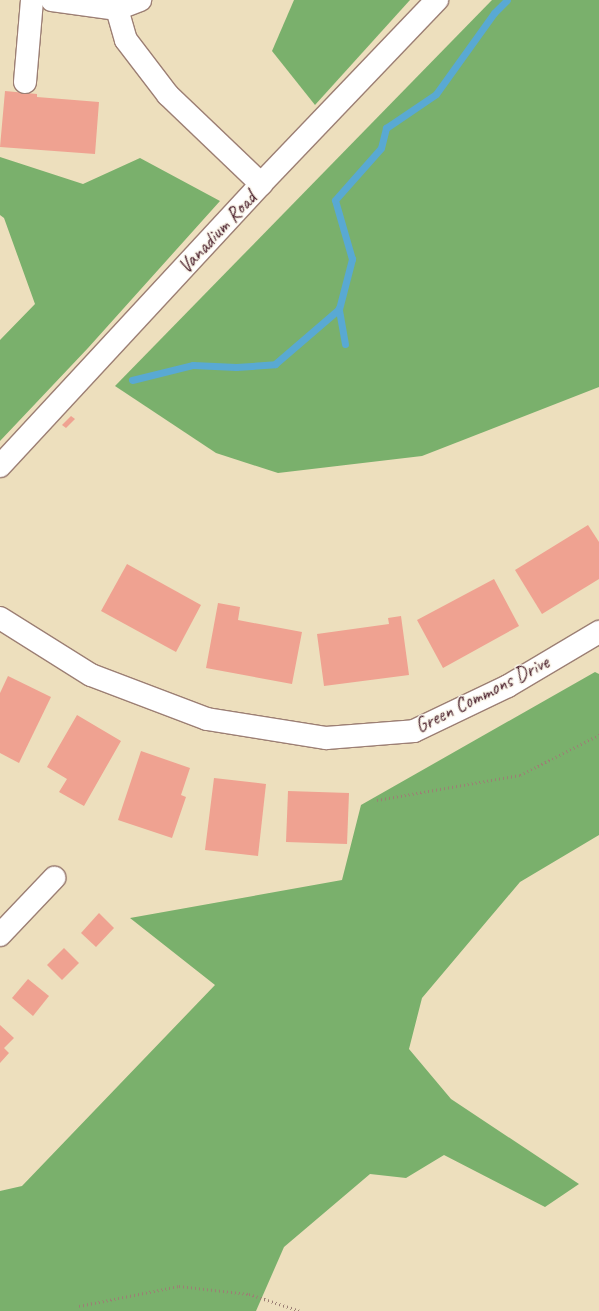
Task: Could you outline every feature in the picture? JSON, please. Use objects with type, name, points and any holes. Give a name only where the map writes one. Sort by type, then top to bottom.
[{"type":"street","points":[[25,82],[32,0]]},
{"type":"street","points":[[52,0],[117,9],[140,0]]},
{"type":"street","name":"Vanadium Road","points":[[0,466],[261,184],[437,0]]},
{"type":"street","points":[[117,9],[126,40],[168,95],[261,184]]},
{"type":"street","name":"Green Commons Drive","points":[[0,618],[91,675],[207,719],[326,738],[414,731],[508,686],[599,632]]},
{"type":"street","points":[[0,936],[54,878]]},
{"type":"path","points":[[377,800],[520,775],[599,735]]},
{"type":"path","points":[[79,1306],[179,1286],[249,1294],[300,1311]]},
{"type":"green space","points":[[294,0],[410,0],[315,105],[272,51]]},
{"type":"green space","points":[[492,0],[599,0],[599,387],[422,456],[278,473],[216,453],[115,386]]},
{"type":"green space","points":[[0,157],[83,184],[140,158],[220,201],[88,348],[0,441],[0,340],[35,304],[4,218],[0,215]]},
{"type":"green space","points":[[595,672],[599,674],[599,835],[520,882],[422,998],[409,1049],[451,1099],[579,1184],[545,1207],[444,1155],[406,1178],[370,1174],[284,1247],[256,1311],[0,1311],[0,1191],[22,1186],[215,985],[130,918],[342,880],[361,805]]},
{"type":"building","points":[[5,91],[37,94],[37,97],[99,102],[95,154],[0,147]]},
{"type":"building","points":[[71,416],[75,419],[66,428],[62,425]]},
{"type":"building","points":[[588,525],[599,542],[599,579],[542,614],[515,570]]},
{"type":"building","points":[[127,564],[201,605],[176,652],[101,611]]},
{"type":"building","points":[[494,579],[519,626],[443,668],[417,620]]},
{"type":"building","points":[[218,603],[240,607],[238,620],[302,632],[292,684],[206,668]]},
{"type":"building","points":[[401,616],[409,675],[324,686],[317,634],[389,624],[388,618]]},
{"type":"building","points":[[8,676],[51,697],[19,763],[0,753],[0,693]]},
{"type":"building","points":[[77,715],[121,741],[84,806],[59,792],[67,779],[47,767]]},
{"type":"building","points":[[141,751],[190,768],[181,795],[186,797],[172,838],[118,820]]},
{"type":"building","points":[[214,778],[266,784],[258,856],[205,850]]},
{"type":"building","points":[[288,791],[349,793],[347,844],[286,842]]},
{"type":"building","points":[[99,913],[114,928],[96,947],[81,933]]},
{"type":"building","points":[[64,948],[79,963],[62,980],[47,965]]},
{"type":"building","points":[[28,979],[49,996],[33,1016],[12,998]]},
{"type":"building","points":[[0,1025],[14,1038],[4,1048],[9,1053],[0,1063]]},
{"type":"waterway","points":[[345,344],[339,309],[352,259],[335,200],[381,148],[386,128],[436,94],[494,13],[507,0]]},
{"type":"waterway","points":[[132,380],[193,365],[236,367],[275,364],[339,309]]}]
